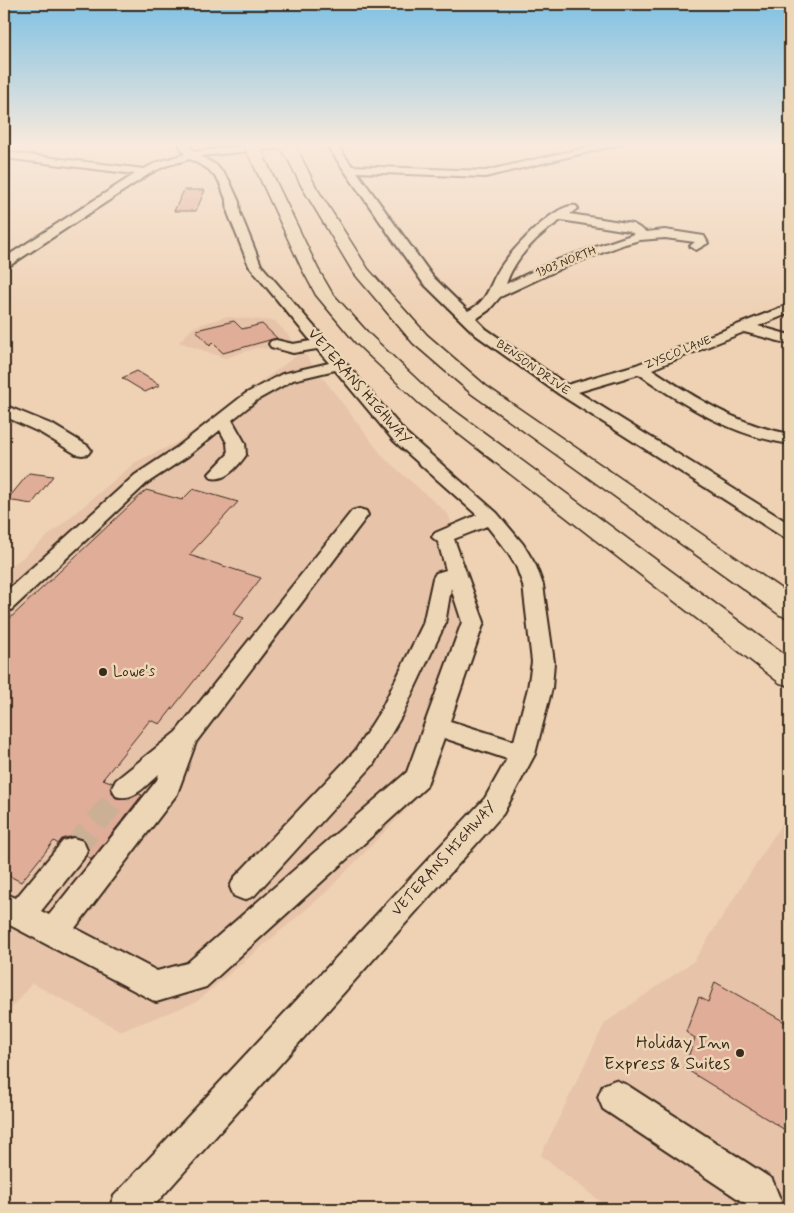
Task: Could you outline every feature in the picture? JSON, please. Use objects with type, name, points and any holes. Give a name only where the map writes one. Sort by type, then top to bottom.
[{"type":"highway","points":[[278,201],[310,269],[325,295],[363,339],[426,399],[790,675]]},
{"type":"highway","points":[[317,201],[361,272],[420,339],[479,390],[790,608]]},
{"type":"street","points":[[4,263],[101,201]]},
{"type":"street","name":"VETERANS HIGHWAY","points":[[127,1209],[494,806],[523,754],[540,688],[543,662],[533,585],[526,566],[516,549],[490,517],[400,438],[255,266],[234,213],[233,201]]},
{"type":"street","name":"BENSON DRIVE","points":[[371,201],[428,280],[481,332],[565,391],[790,532]]},
{"type":"street","points":[[466,318],[480,310],[495,294],[502,275],[520,249],[559,216],[572,208]]},
{"type":"street","points":[[559,216],[632,228],[640,231],[642,234],[639,236]]},
{"type":"street","name":"1303 NORTH","points":[[495,294],[572,259],[639,236],[665,234],[700,239],[702,243],[696,246]]},
{"type":"street","name":"ZYSCO LANE","points":[[565,391],[641,368],[790,308]]},
{"type":"street","points":[[743,327],[768,332],[790,340]]},
{"type":"street","points":[[276,344],[293,350],[320,344]]},
{"type":"street","points":[[4,605],[141,480],[182,452],[251,397],[288,377],[338,364]]},
{"type":"street","points":[[641,368],[687,400],[716,415],[759,433],[790,438]]},
{"type":"street","points":[[4,410],[47,429],[82,450]]},
{"type":"street","points":[[218,474],[237,455],[242,437],[223,419]]},
{"type":"street","points":[[125,788],[185,738],[359,515]]},
{"type":"street","points":[[73,850],[12,912],[156,987],[195,976],[417,779],[473,622],[444,540],[490,517]]},
{"type":"street","points":[[244,886],[364,758],[390,715],[434,624],[443,578],[458,576]]},
{"type":"street","points":[[436,726],[523,754]]},
{"type":"street","points":[[53,933],[168,786],[185,738]]},
{"type":"street","points":[[615,1097],[759,1192],[766,1209]]},
{"type":"shaded area","points":[[225,317],[275,321],[303,352],[384,458],[448,514],[484,623],[431,784],[324,894],[196,1002],[121,1031],[32,983],[4,1017],[4,573],[136,462],[176,443],[302,352],[287,353],[280,349],[256,348],[225,358],[179,342],[194,327]]},
{"type":"shaded area","points":[[790,811],[790,1209],[610,1209],[541,1155],[605,1023],[694,961]]},
{"type":"building","points":[[179,201],[200,201],[196,211],[174,211]]},
{"type":"building","points":[[234,321],[242,329],[262,324],[277,338],[223,353],[212,342],[210,346],[196,330]]},
{"type":"building","points":[[137,371],[160,385],[145,392],[122,378]]},
{"type":"building","points":[[29,473],[53,476],[32,504],[7,500]]},
{"type":"building","name":"Lowe's","points":[[193,489],[238,502],[189,555],[261,578],[233,614],[244,618],[160,724],[150,720],[103,779],[113,783],[110,789],[116,798],[129,799],[139,794],[142,795],[92,859],[86,856],[89,849],[84,839],[72,836],[62,839],[58,844],[54,841],[21,882],[4,873],[4,624],[146,490],[182,500]]},
{"type":"building","name":"Holiday Inn Express & Suites","points":[[715,982],[790,1025],[790,1133],[684,1068],[695,1038],[686,1032],[699,997],[708,1002]]},
{"type":"tunnel","points":[[73,850],[125,788]]},
{"type":"place","name":"Lowe's","points":[[103,672]]},
{"type":"place","name":"Holiday Inn Express & Suites","points":[[740,1053]]}]
